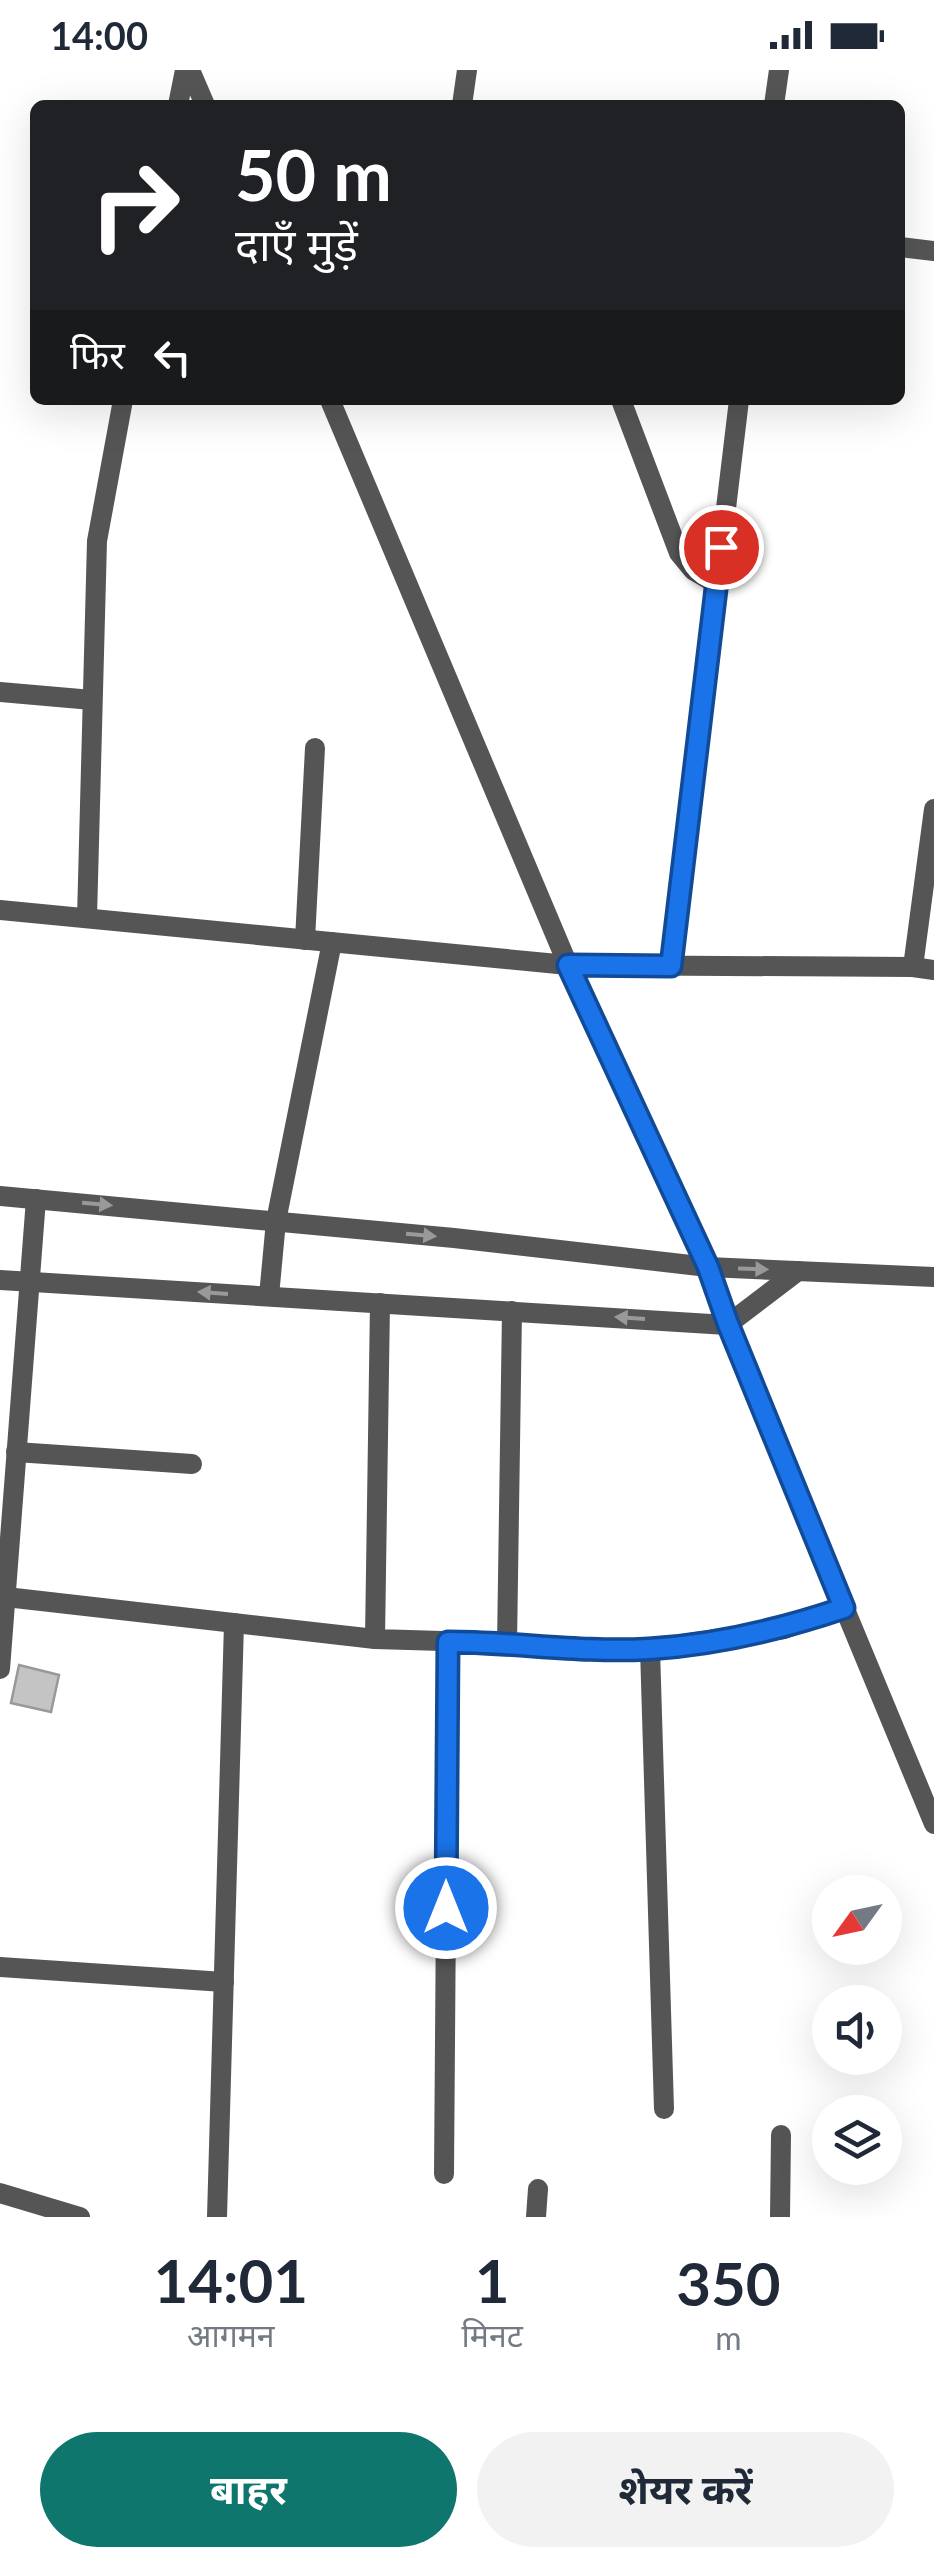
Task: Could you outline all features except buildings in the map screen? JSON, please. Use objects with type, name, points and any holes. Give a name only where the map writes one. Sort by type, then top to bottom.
[{"type":"street","points":[[179,100],[188,70]]},
{"type":"street","points":[[188,70],[203,100]]},
{"type":"street","points":[[463,100],[467,70]]},
{"type":"street","points":[[775,100],[778,70]]},
{"type":"street","points":[[905,248],[934,252]]},
{"type":"street","points":[[87,918],[97,541],[122,405]]},
{"type":"street","points":[[332,405],[568,965],[708,1267],[934,1824]]},
{"type":"street","points":[[623,405],[679,553],[693,570],[717,584]]},
{"type":"street","points":[[671,966],[738,405]]},
{"type":"street","points":[[0,692],[92,700]]},
{"type":"street","points":[[305,940],[315,748]]},
{"type":"street","points":[[0,910],[568,965],[924,968],[934,809]]},
{"type":"street","points":[[269,1296],[276,1221],[332,942]]},
{"type":"street","points":[[0,1196],[708,1267],[934,1277]]},
{"type":"street","points":[[0,1669],[36,1199]]},
{"type":"street","points":[[0,1280],[728,1324],[798,1271]]},
{"type":"street","points":[[376,1639],[380,1303]]},
{"type":"street","points":[[507,1645],[512,1311]]},
{"type":"street","points":[[16,1452],[192,1464]]},
{"type":"street","points":[[6,1597],[376,1639],[650,1649],[784,1629],[844,1608]]},
{"type":"street","points":[[217,2217],[234,1623]]},
{"type":"street","points":[[444,2174],[448,1642]]},
{"type":"street","points":[[650,1649],[664,2109]]},
{"type":"street","points":[[0,1967],[224,1982]]},
{"type":"street","points":[[780,2135],[780,2217]]},
{"type":"street","points":[[536,2217],[538,2190]]},
{"type":"street","points":[[0,2193],[80,2217]]},
{"type":"route","points":[[446,1908],[448,1642],[534,1648],[650,1649],[784,1629],[844,1608],[708,1267],[568,965],[671,966],[721,547]]}]
